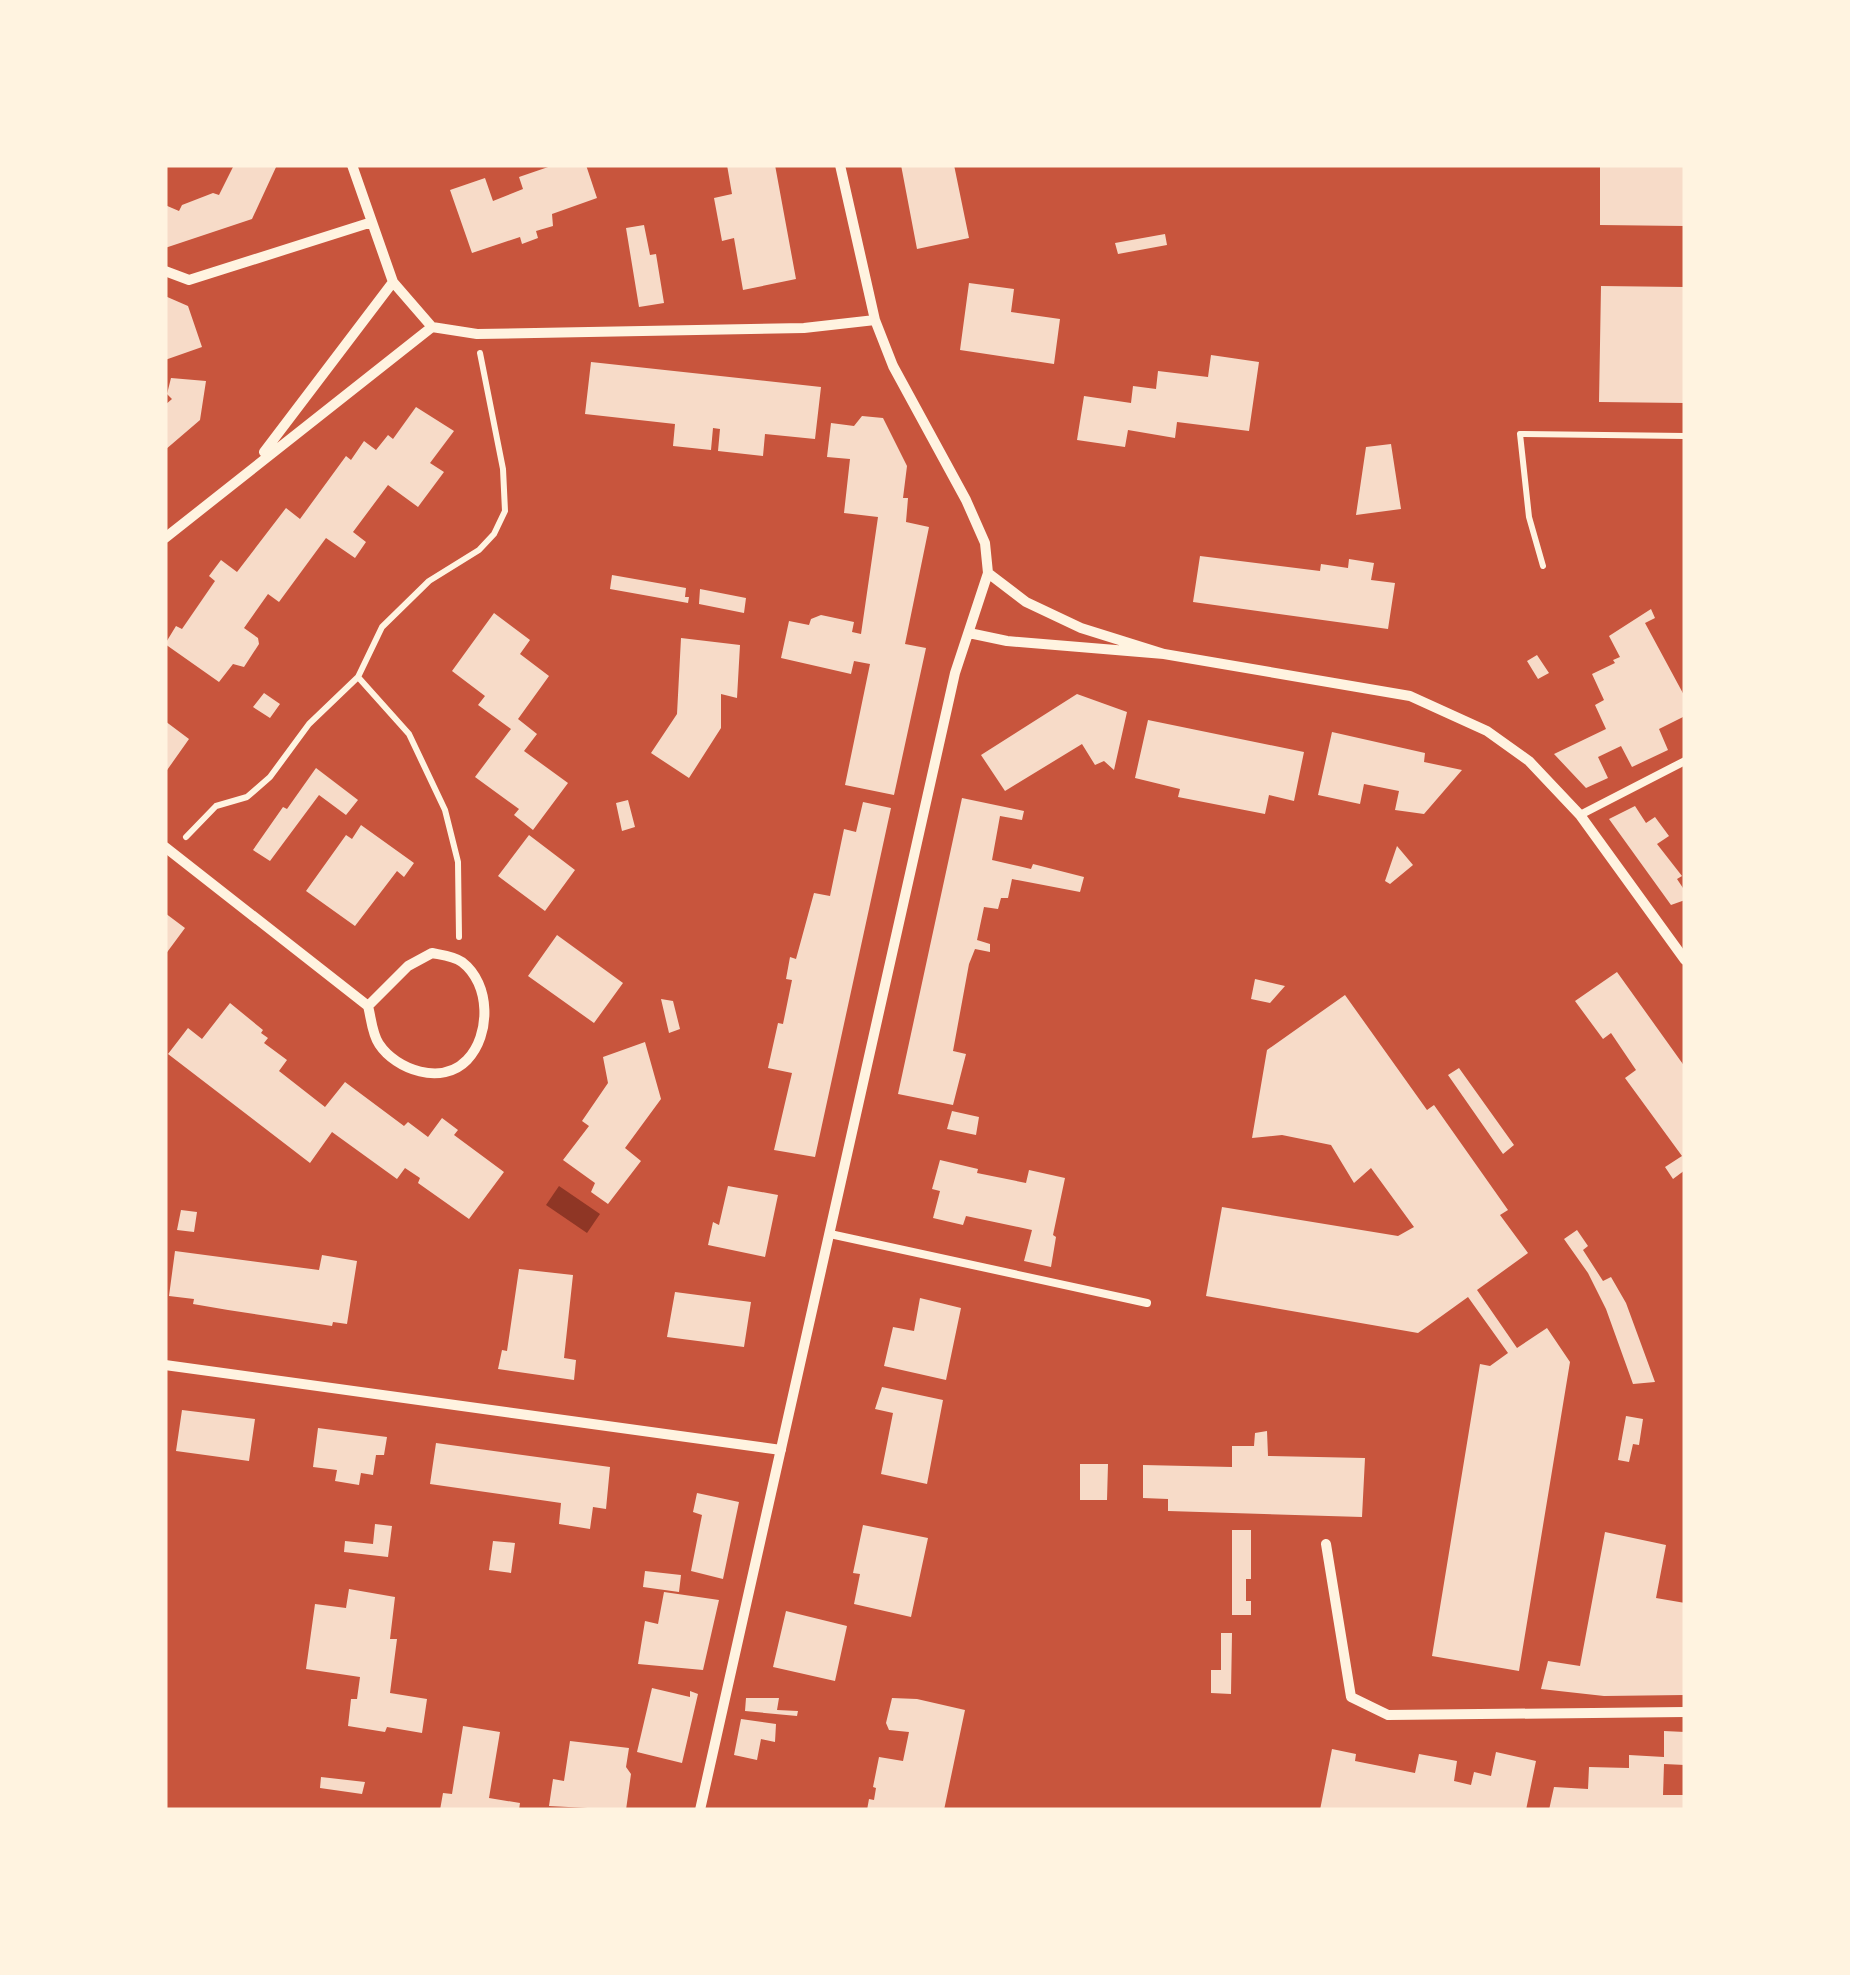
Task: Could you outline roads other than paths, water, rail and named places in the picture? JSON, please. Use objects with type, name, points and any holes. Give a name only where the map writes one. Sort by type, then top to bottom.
[{"type":"street","points":[[352,165],[393,282],[432,326],[476,334],[804,328],[875,320]]},
{"type":"street","points":[[700,1810],[955,673],[988,573],[986,543],[893,366],[875,320],[840,165]]},
{"type":"street","points":[[165,271],[189,280],[372,222]]},
{"type":"street","points":[[254,465],[393,282]]},
{"type":"street","points":[[165,538],[432,326]]},
{"type":"street","points":[[988,573],[1026,602],[1081,628],[1164,654]]},
{"type":"street","points":[[970,632],[1007,642],[1164,654],[1410,696],[1443,709],[1487,731],[1529,761],[1580,815],[1685,960]]},
{"type":"street","points":[[168,850],[368,1006],[378,1043],[407,1070],[436,1074],[465,1063],[482,1036],[484,1003],[476,976],[459,959],[432,953],[408,966],[368,1006]]},
{"type":"street","points":[[165,1365],[781,1450]]},
{"type":"street","points":[[1326,1544],[1351,1697],[1388,1714],[1685,1712]]},
{"type":"lane","points":[[1580,815],[1685,761]]},
{"type":"lane","points":[[830,1234],[1147,1302]]}]
